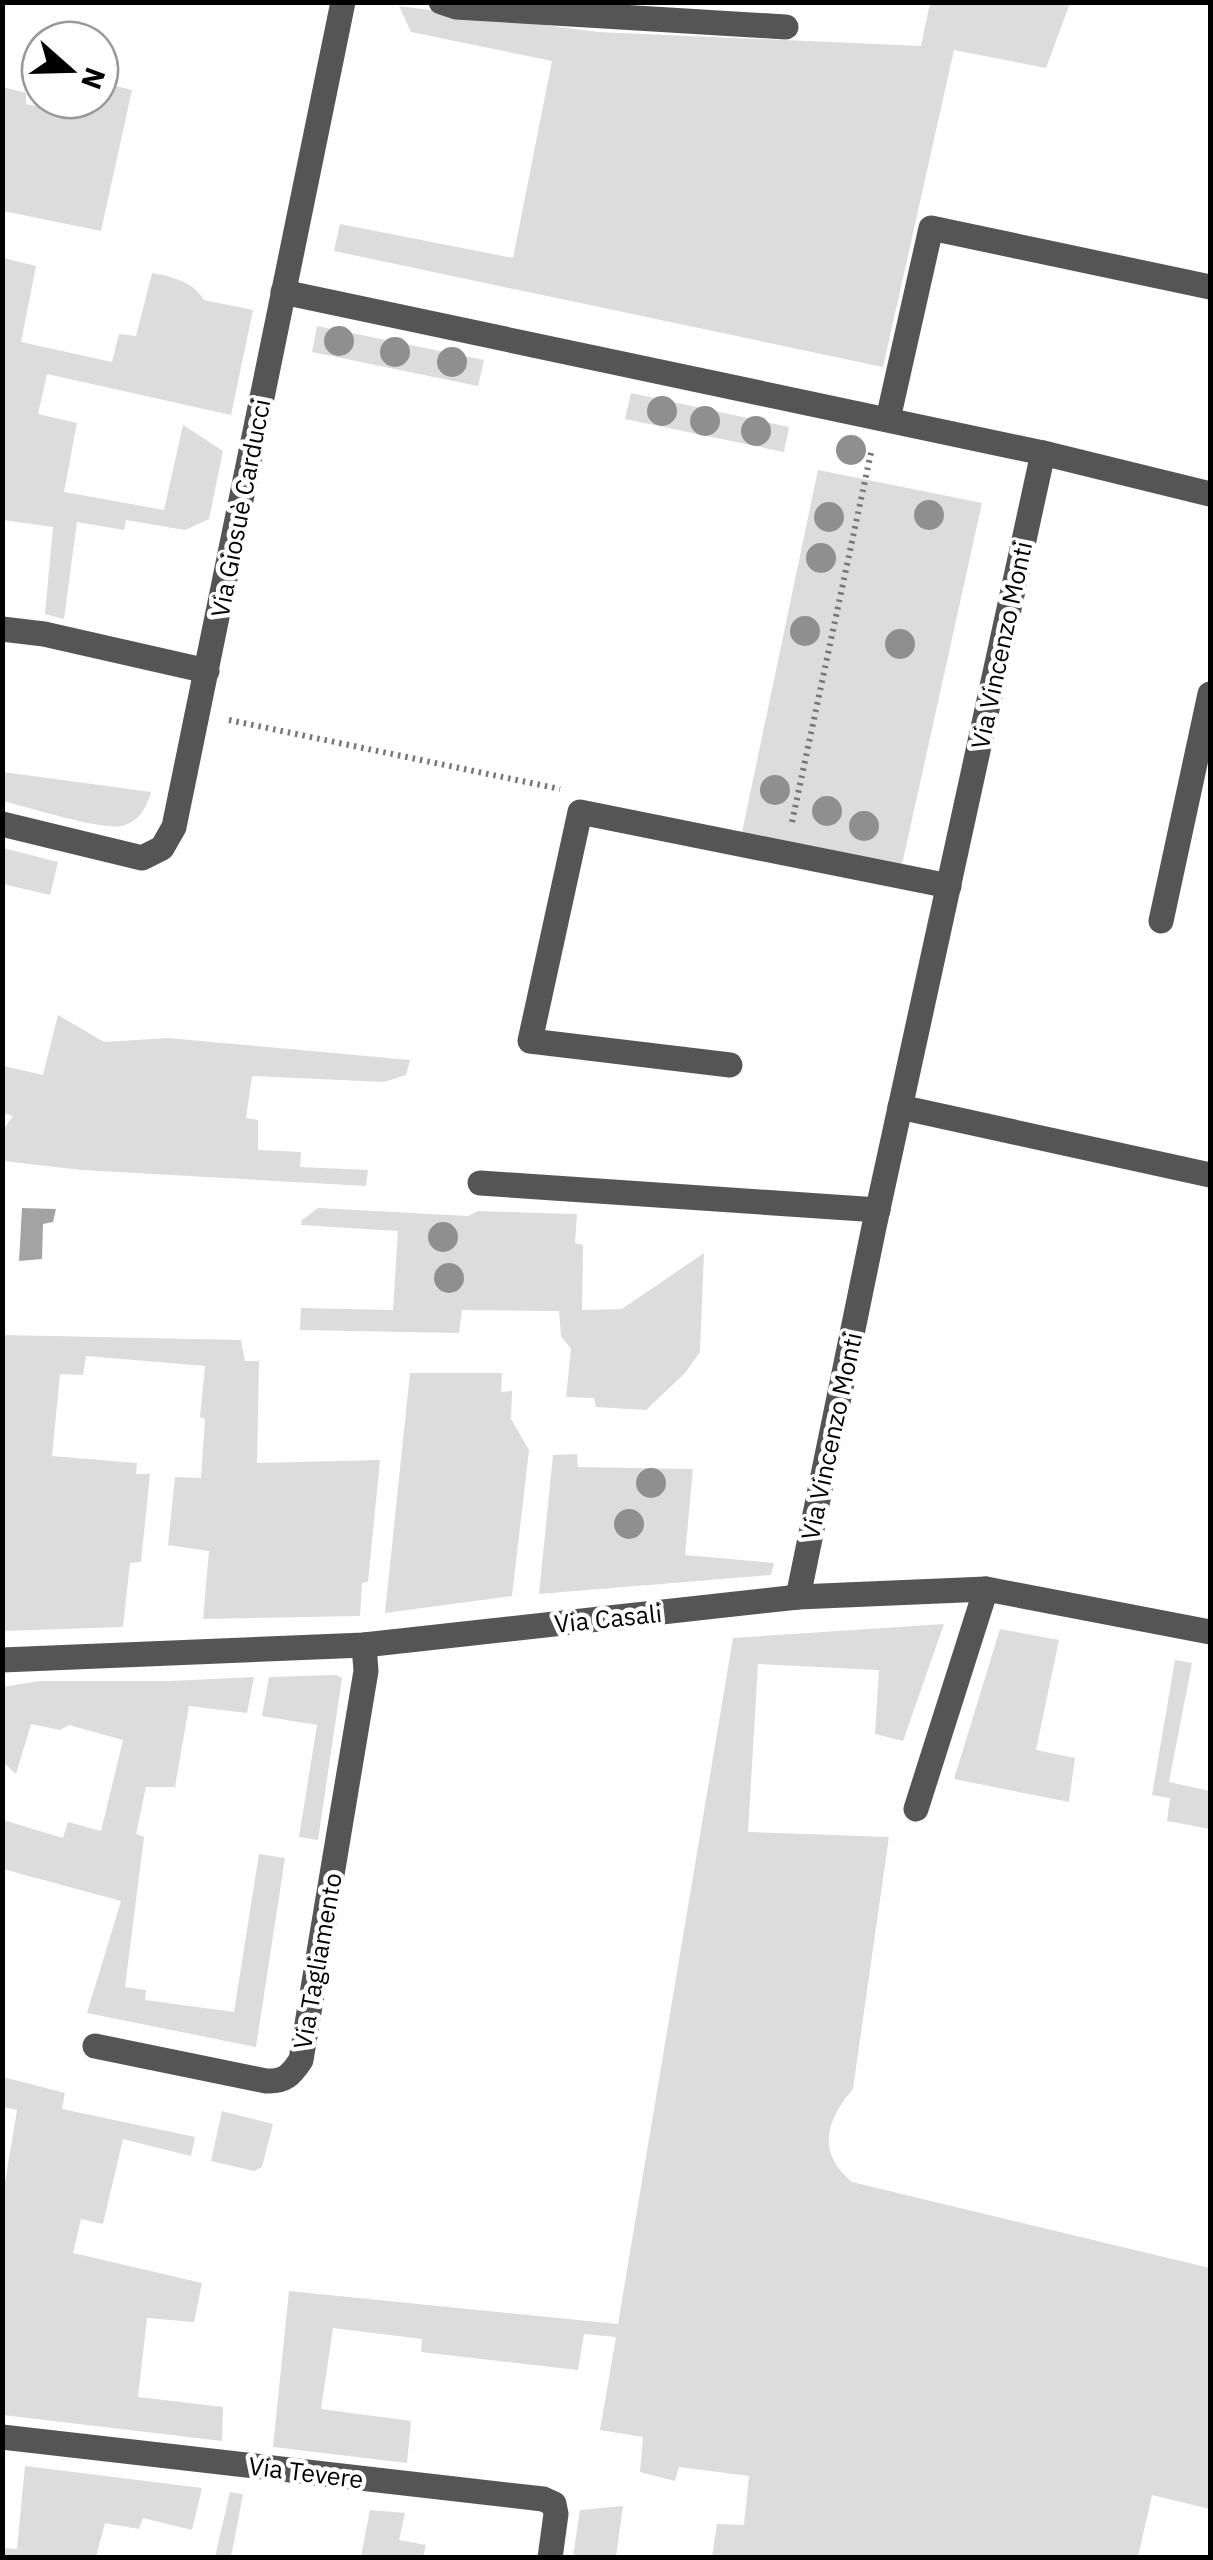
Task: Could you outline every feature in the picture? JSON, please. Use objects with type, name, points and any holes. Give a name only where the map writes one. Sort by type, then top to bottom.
[{"type":"street","name":"Via Giosuè Carducci","points":[[2,824],[142,858],[162,848],[174,827],[343,2]]},
{"type":"street","points":[[441,2],[456,8],[786,27]]},
{"type":"street","points":[[884,418],[931,228],[1210,287]]},
{"type":"street","points":[[282,292],[884,418],[1210,494]]},
{"type":"street","name":"Via Vincenzo Monti","points":[[798,1597],[876,1218],[1043,453]]},
{"type":"street","points":[[2,629],[44,634],[207,671]]},
{"type":"street","points":[[1161,922],[1210,694]]},
{"type":"street","points":[[730,1066],[530,1041],[580,812],[949,886]]},
{"type":"street","points":[[900,1107],[1210,1175]]},
{"type":"street","points":[[480,1192],[876,1218]]},
{"type":"street","points":[[916,1809],[986,1589]]},
{"type":"street","name":"Via Casali","points":[[2,1660],[364,1644],[798,1597],[986,1589],[1210,1632]]},
{"type":"street","name":"Via Tagliamento","points":[[95,2046],[266,2082],[281,2082],[292,2075],[301,2060],[308,2021],[366,1671],[364,1644]]},
{"type":"street","name":"Via Tevere","points":[[2,2437],[543,2499],[554,2504],[556,2514],[550,2558]]},
{"type":"path","points":[[785,853],[884,418]]},
{"type":"path","points":[[198,714],[575,792],[580,812]]},
{"type":"shaded area","points":[[930,3],[1070,3],[1046,68],[954,50],[883,367],[334,251],[340,224],[513,258],[552,61],[411,32],[399,6],[598,32],[921,46]]},
{"type":"shaded area","points":[[3,87],[20,91],[20,120],[120,120],[120,87],[132,90],[101,231],[3,211]]},
{"type":"shaded area","points":[[3,258],[36,266],[21,342],[112,362],[119,334],[136,336],[152,273],[188,284],[204,300],[253,310],[231,415],[47,374],[38,414],[77,423],[64,492],[164,510],[183,425],[223,451],[209,519],[185,530],[126,520],[124,530],[77,522],[64,619],[45,614],[53,527],[3,520]]},
{"type":"shaded area","points":[[317,326],[484,360],[478,386],[312,352]]},
{"type":"shaded area","points":[[631,393],[789,427],[784,452],[625,419]]},
{"type":"shaded area","points":[[818,470],[982,503],[901,869],[741,837]]},
{"type":"shaded area","points":[[3,772],[151,792],[144,809],[133,821],[121,826],[97,825],[3,801]]},
{"type":"shaded area","points":[[3,848],[58,862],[50,895],[3,884]]},
{"type":"shaded area","points":[[58,1015],[104,1042],[168,1038],[410,1060],[406,1075],[384,1082],[252,1076],[246,1118],[258,1120],[258,1150],[301,1152],[300,1167],[368,1170],[366,1186],[82,1170],[3,1161],[3,1130],[13,1116],[3,1113],[3,1066],[43,1075]]},
{"type":"shaded area","points":[[22,1208],[56,1209],[53,1222],[43,1224],[42,1259],[19,1261]]},
{"type":"shaded area","points":[[318,1208],[468,1216],[478,1211],[577,1214],[575,1243],[583,1245],[582,1310],[622,1309],[704,1253],[700,1352],[685,1373],[646,1410],[596,1407],[594,1398],[566,1397],[571,1349],[561,1336],[559,1311],[462,1310],[459,1333],[300,1330],[301,1308],[393,1310],[398,1231],[301,1225]]},
{"type":"shaded area","points":[[3,1335],[241,1340],[245,1361],[259,1361],[257,1463],[380,1460],[368,1582],[362,1583],[360,1616],[203,1619],[209,1551],[168,1545],[175,1477],[201,1478],[205,1419],[200,1417],[205,1366],[86,1356],[83,1375],[60,1374],[52,1456],[137,1463],[136,1474],[150,1474],[141,1562],[130,1563],[123,1627],[3,1631]]},
{"type":"shaded area","points":[[410,1373],[502,1373],[501,1392],[512,1391],[511,1419],[529,1450],[512,1596],[385,1613]]},
{"type":"shaded area","points":[[577,1454],[578,1467],[693,1469],[685,1555],[774,1563],[771,1575],[539,1594],[553,1455]]},
{"type":"shaded area","points":[[944,1624],[903,1741],[875,1734],[879,1670],[758,1664],[748,1832],[889,1837],[853,2089],[831,2125],[833,2160],[852,2182],[1210,2268],[1210,2509],[1152,2495],[1138,2557],[712,2557],[717,2524],[744,2525],[749,2476],[679,2467],[675,2481],[640,2472],[643,2437],[600,2430],[616,2337],[584,2334],[578,2370],[421,2352],[422,2339],[333,2328],[321,2409],[411,2421],[407,2463],[273,2447],[289,2291],[618,2324],[733,1638]]},
{"type":"shaded area","points":[[1000,1629],[1059,1640],[1036,1750],[1075,1758],[1069,1802],[954,1779]]},
{"type":"shaded area","points":[[1175,1660],[1192,1663],[1169,1782],[1210,1791],[1210,1829],[1167,1821],[1170,1798],[1152,1795]]},
{"type":"shaded area","points":[[254,1677],[247,1713],[189,1706],[175,1787],[146,1787],[136,1834],[144,1837],[125,1987],[146,1990],[145,2000],[234,2012],[259,1854],[285,1858],[256,2047],[87,2013],[121,1901],[3,1869],[3,1820],[63,1838],[68,1822],[101,1831],[123,1740],[69,1725],[60,1730],[31,1724],[16,1774],[3,1762],[3,1687],[39,1681]]},
{"type":"shaded area","points":[[269,1677],[342,1678],[318,1840],[299,1837],[317,1725],[262,1716]]},
{"type":"shaded area","points":[[3,2077],[65,2093],[62,2109],[195,2137],[191,2156],[123,2139],[103,2224],[81,2219],[73,2253],[202,2283],[194,2322],[147,2318],[138,2397],[223,2407],[222,2441],[3,2415],[2,2201],[17,2110],[3,2107]]},
{"type":"shaded area","points":[[222,2111],[273,2124],[262,2167],[254,2171],[211,2161]]},
{"type":"shaded area","points":[[25,2466],[202,2488],[192,2530],[143,2518],[139,2529],[105,2523],[96,2557],[3,2557],[3,2548],[17,2549]]},
{"type":"shaded area","points":[[230,2492],[243,2494],[231,2557],[215,2557]]},
{"type":"shaded area","points":[[623,2506],[616,2557],[573,2557],[580,2510]]},
{"type":"shaded area","points":[[370,2510],[405,2513],[399,2540],[426,2545],[423,2557],[361,2557]]}]
